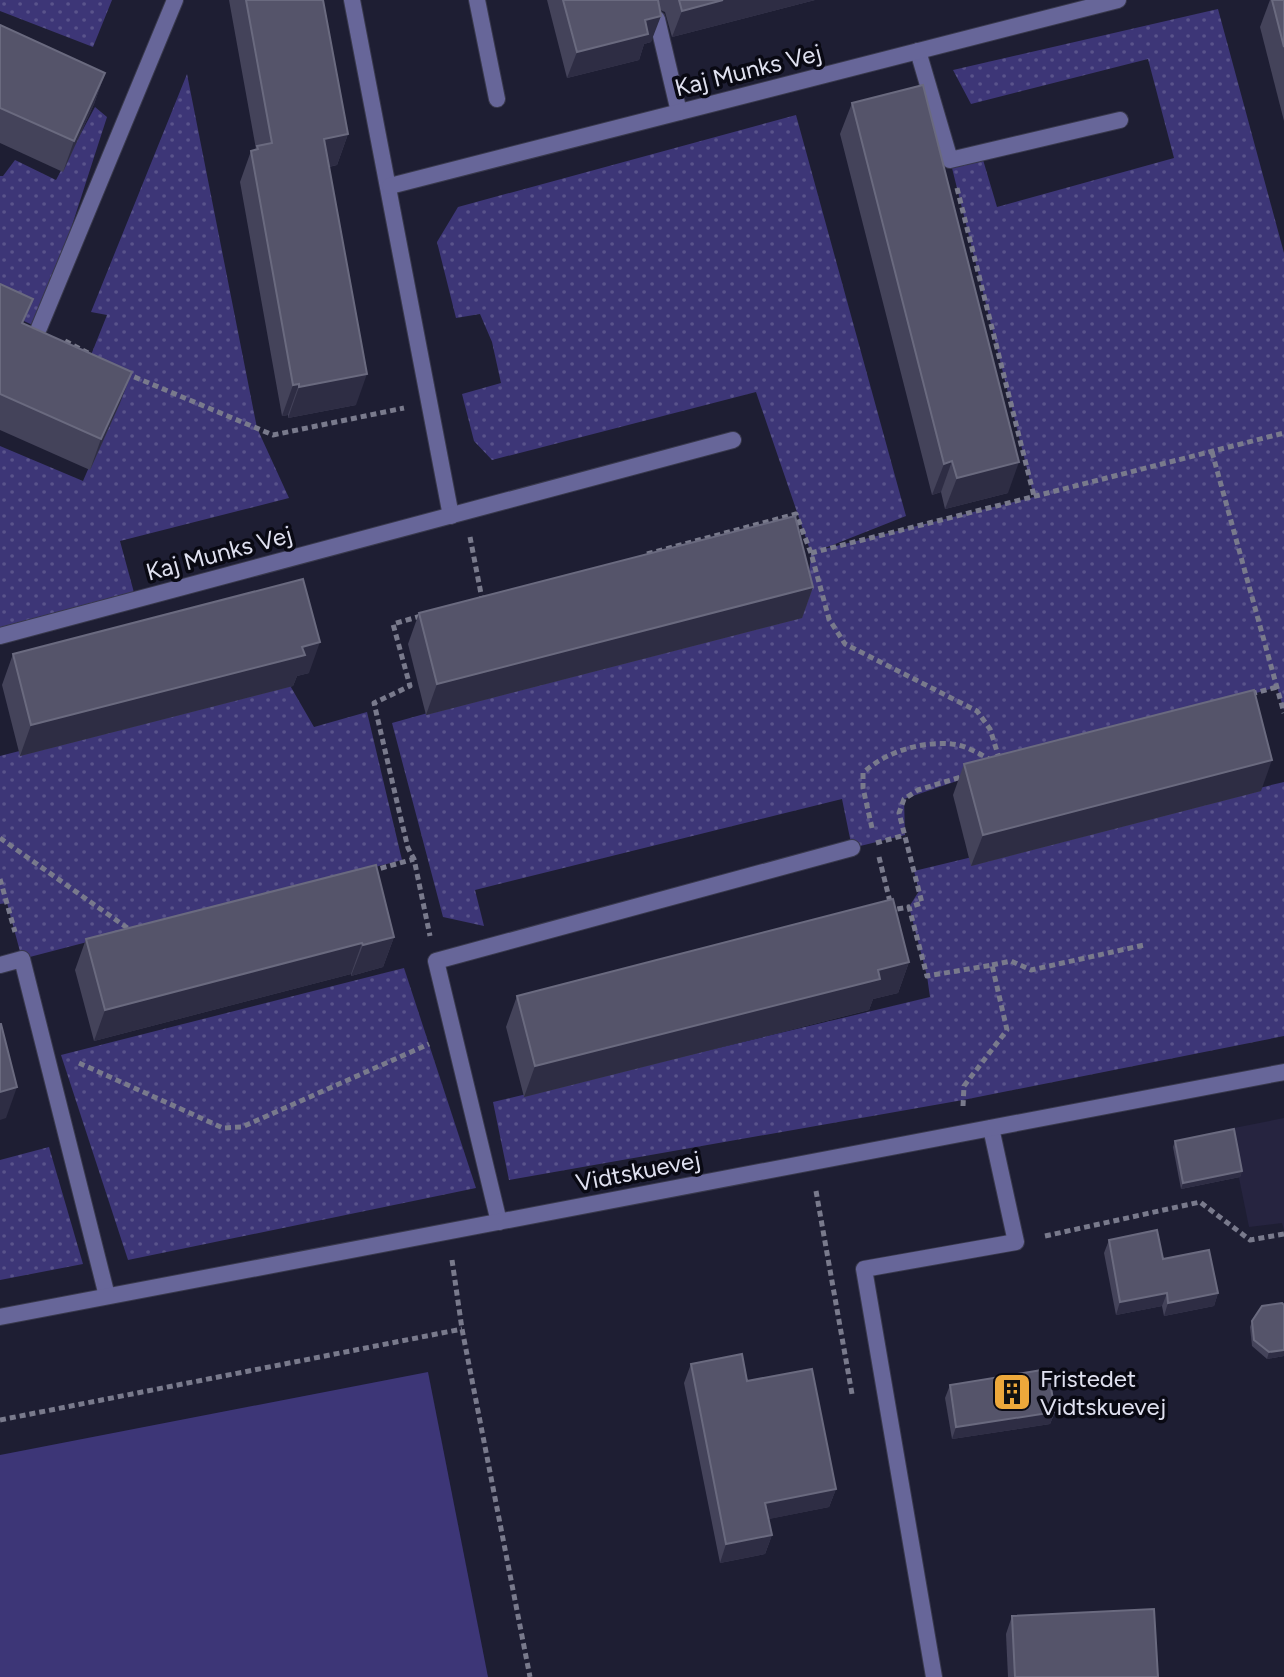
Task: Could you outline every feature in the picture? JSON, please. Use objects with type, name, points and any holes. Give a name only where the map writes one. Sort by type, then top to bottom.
[{"type":"street","points":[[39,328],[175,0]]},
{"type":"street","points":[[352,0],[429,402],[458,514]]},
{"type":"street","points":[[477,0],[497,99]]},
{"type":"street","name":"Kaj Munks Vej","points":[[390,186],[1118,0]]},
{"type":"street","points":[[657,19],[679,112]]},
{"type":"street","points":[[918,51],[950,160],[1120,120]]},
{"type":"street","name":"Kaj Munks Vej","points":[[0,636],[733,440]]},
{"type":"street","points":[[499,1222],[436,961],[852,848]]},
{"type":"street","points":[[0,965],[22,959],[107,1296]]},
{"type":"street","name":"Vidtskuevej","points":[[0,1317],[1284,1072]]},
{"type":"street","points":[[934,1677],[864,1269],[1016,1242],[991,1128]]},
{"type":"path","points":[[950,160],[1034,496]]},
{"type":"path","points":[[39,328],[91,355]]},
{"type":"path","points":[[116,368],[273,435],[429,402]]},
{"type":"path","points":[[811,553],[1284,433]]},
{"type":"path","points":[[1212,452],[1284,713]]},
{"type":"path","points":[[458,514],[482,599],[467,603]]},
{"type":"path","points":[[647,554],[796,514],[811,553],[829,619],[845,644],[977,711],[990,729],[1001,766]]},
{"type":"path","points":[[423,616],[393,624],[410,686],[374,703],[408,848],[414,859],[436,961]]},
{"type":"path","points":[[1246,696],[1277,687]]},
{"type":"path","points":[[973,774],[918,790],[904,799],[899,813],[922,903],[892,910],[863,788],[863,773],[875,761],[903,749],[955,744],[1001,766]]},
{"type":"path","points":[[987,770],[1001,766]]},
{"type":"path","points":[[875,843],[905,835]]},
{"type":"path","points":[[0,838],[134,933]]},
{"type":"path","points":[[370,871],[414,859]]},
{"type":"path","points":[[0,879],[22,959]]},
{"type":"path","points":[[909,907],[927,976],[1011,961],[1031,970],[1144,945]]},
{"type":"path","points":[[961,1134],[964,1086],[1007,1030],[992,965]]},
{"type":"path","points":[[45,1047],[223,1128],[242,1127],[453,1034]]},
{"type":"path","points":[[1016,1242],[1200,1202],[1250,1240],[1284,1234]]},
{"type":"path","points":[[448,1231],[462,1329],[530,1677]]},
{"type":"path","points":[[0,1420],[462,1329]]},
{"type":"shaded area","points":[[0,0],[112,0],[93,47],[0,11]]},
{"type":"shaded area","points":[[1218,9],[1284,253],[1284,710],[1277,687],[1001,766],[904,799],[905,835],[852,848],[842,799],[475,890],[484,926],[443,917],[392,723],[806,607],[811,553],[756,392],[492,460],[474,441],[462,394],[501,383],[492,342],[480,314],[456,318],[437,242],[458,207],[796,115],[906,516],[820,550],[1034,497],[950,160],[981,153],[997,207],[1174,158],[1148,59],[971,104],[953,70]]},
{"type":"shaded area","points":[[187,74],[257,428],[289,498],[120,541],[136,600],[0,636],[0,446],[83,481],[129,375],[91,355],[107,315],[91,312]]},
{"type":"shaded area","points":[[95,107],[107,117],[39,328],[0,310],[0,176],[15,160],[56,180]]},
{"type":"shaded area","points":[[288,682],[314,727],[367,712],[402,860],[22,959],[7,903],[0,904],[0,756]]},
{"type":"shaded area","points":[[1284,782],[1284,1036],[963,1100],[509,1180],[493,1102],[930,997],[909,907],[919,891],[914,871]]},
{"type":"shaded area","points":[[404,968],[476,1188],[128,1260],[61,1055]]},
{"type":"shaded area","points":[[1284,1118],[1284,1230],[1282,1223],[1249,1227],[1229,1129]]},
{"type":"shaded area","points":[[49,1147],[83,1264],[0,1280],[0,1160]]},
{"type":"shaded area","points":[[428,1372],[488,1677],[0,1677],[0,1455]]},
{"type":"building","points":[[246,0],[323,0],[348,134],[324,139],[367,374],[299,387],[299,384],[293,385],[251,151],[258,149],[257,146],[272,143]]},
{"type":"building","points":[[563,0],[658,0],[661,16],[645,20],[648,34],[577,52]]},
{"type":"building","points":[[679,0],[723,0],[682,11]]},
{"type":"building","points":[[1272,0],[1284,0],[1284,47]]},
{"type":"building","points":[[0,25],[105,73],[74,141],[0,108]]},
{"type":"building","points":[[923,85],[1019,462],[957,478],[952,461],[944,464],[852,103]]},
{"type":"building","points":[[0,284],[33,299],[22,323],[132,372],[101,439],[0,394]]},
{"type":"building","points":[[795,516],[813,587],[437,684],[419,613]]},
{"type":"building","points":[[303,579],[320,642],[302,647],[305,655],[31,725],[13,654]]},
{"type":"building","points":[[1254,690],[1272,760],[983,835],[964,764]]},
{"type":"building","points":[[376,865],[394,937],[105,1010],[86,939]]},
{"type":"building","points":[[893,899],[909,962],[878,970],[880,979],[535,1066],[517,996]]},
{"type":"building","points":[[0,1024],[17,1087],[0,1092]]},
{"type":"building","points":[[1234,1129],[1242,1171],[1183,1183],[1175,1141]]},
{"type":"building","points":[[1157,1230],[1163,1259],[1209,1250],[1218,1293],[1168,1303],[1167,1293],[1120,1302],[1109,1240]]},
{"type":"building","points":[[1282,1303],[1284,1350],[1269,1352],[1254,1340],[1252,1321],[1262,1306]]},
{"type":"building","points":[[742,1354],[747,1381],[812,1369],[836,1489],[765,1503],[772,1535],[726,1544],[691,1364]]},
{"type":"building","name":"Fristedet Vidtskuevej","points":[[1048,1369],[1055,1412],[956,1427],[950,1385]]},
{"type":"building","points":[[1154,1609],[1158,1677],[1015,1677],[1012,1616]]},
{"type":"place","name":"Fristedet Vidtskuevej","points":[[1012,1392]]}]
